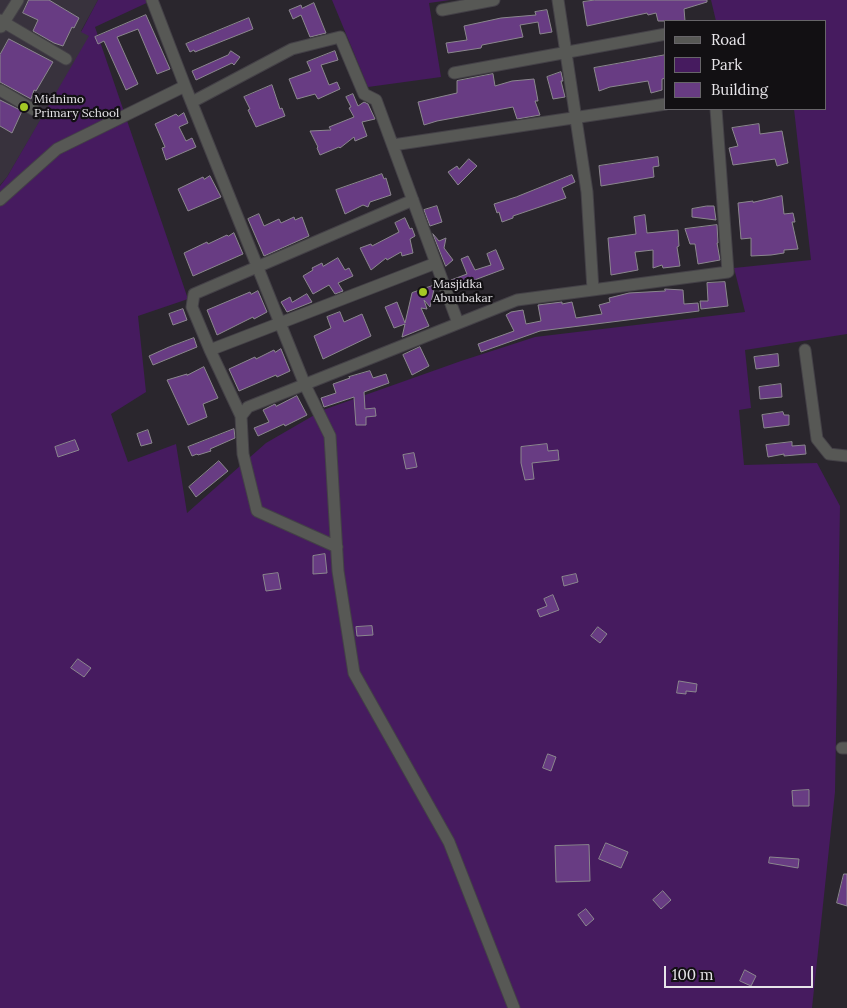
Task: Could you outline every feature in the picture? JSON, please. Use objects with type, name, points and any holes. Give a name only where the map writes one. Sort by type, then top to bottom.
[{"type":"street","points":[[18,0],[1,24],[66,59]]},
{"type":"street","points":[[152,0],[256,267],[305,385],[330,436],[338,571],[354,673],[449,842],[514,1008]]},
{"type":"street","points":[[442,10],[494,0]]},
{"type":"street","points":[[558,0],[587,192],[593,290]]},
{"type":"street","points":[[454,73],[664,34]]},
{"type":"street","points":[[192,102],[292,49],[340,37],[364,94],[376,100],[458,323]]},
{"type":"street","points":[[0,200],[57,149],[185,86]]},
{"type":"street","points":[[0,90],[34,110]]},
{"type":"street","points":[[393,144],[664,104]]},
{"type":"street","points":[[242,416],[248,407],[517,300],[728,272],[716,110]]},
{"type":"street","points":[[337,547],[257,510],[243,454],[242,416],[210,350],[192,307],[194,294],[413,200]]},
{"type":"street","points":[[210,350],[436,263]]},
{"type":"street","points":[[805,350],[817,439],[828,454],[847,456]]},
{"type":"shaded area","name":"Midnimo Primary School","points":[[0,0],[98,0],[81,31],[90,36],[7,177],[0,185]]},
{"type":"green space","points":[[98,0],[153,0],[95,27],[188,299],[138,316],[146,392],[111,414],[128,462],[176,444],[187,513],[266,443],[323,410],[535,337],[745,312],[734,268],[811,260],[794,110],[827,110],[827,20],[716,20],[711,0],[847,0],[847,334],[745,350],[751,408],[739,410],[744,465],[817,463],[840,506],[835,792],[812,1008],[0,1008],[0,186],[89,36],[81,32]]},
{"type":"green space","points":[[332,0],[450,0],[429,3],[441,77],[368,87]]},
{"type":"building","points":[[29,0],[49,0],[79,18],[74,28],[72,27],[63,46],[33,31],[38,20],[23,13]]},
{"type":"building","points":[[595,0],[707,0],[707,2],[684,9],[685,20],[658,21],[656,13],[648,15],[647,13],[587,26],[583,2]]},
{"type":"building","points":[[314,3],[326,33],[310,37],[301,15],[293,19],[289,10],[301,5],[302,8]]},
{"type":"building","points":[[547,10],[552,32],[540,34],[538,22],[520,25],[523,37],[482,45],[481,48],[448,53],[446,43],[467,40],[464,26],[501,18],[536,15],[535,12]]},
{"type":"building","points":[[146,15],[170,69],[157,74],[138,29],[117,37],[138,84],[126,90],[104,41],[98,44],[95,37]]},
{"type":"building","points":[[249,18],[253,29],[195,52],[194,50],[190,52],[186,44]]},
{"type":"building","points":[[9,39],[53,62],[36,91],[34,90],[31,99],[0,82],[0,55]]},
{"type":"building","points":[[231,51],[240,57],[234,65],[232,63],[196,80],[192,71],[228,55]]},
{"type":"building","points":[[335,51],[338,60],[321,65],[329,85],[337,82],[340,89],[318,99],[315,94],[297,99],[289,79],[311,71],[307,62]]},
{"type":"building","points":[[664,55],[662,90],[651,93],[648,81],[610,87],[599,91],[594,68]]},
{"type":"building","points":[[561,72],[565,97],[553,99],[547,77]]},
{"type":"building","points":[[493,74],[495,86],[512,81],[534,79],[538,101],[535,101],[540,115],[517,119],[513,107],[424,125],[418,102],[457,93],[457,81]]},
{"type":"building","points":[[272,85],[280,109],[282,108],[285,116],[256,127],[244,97]]},
{"type":"building","points":[[353,94],[358,106],[364,102],[368,104],[375,119],[362,122],[367,136],[355,141],[354,137],[340,148],[320,155],[310,131],[331,130],[329,127],[354,117],[346,97]]},
{"type":"building","points":[[0,100],[22,111],[12,133],[0,126]]},
{"type":"building","points":[[184,113],[188,123],[179,127],[186,141],[192,138],[196,147],[166,160],[162,148],[165,147],[155,124],[176,114],[178,116]]},
{"type":"building","points":[[759,124],[760,134],[782,131],[788,163],[777,166],[775,159],[733,165],[729,148],[738,146],[732,128]]},
{"type":"building","points":[[658,157],[659,166],[653,167],[654,177],[601,186],[599,166]]},
{"type":"building","points":[[469,159],[477,166],[458,185],[448,172],[457,166],[459,169]]},
{"type":"building","points":[[382,174],[384,179],[386,178],[391,195],[370,202],[368,207],[363,205],[345,214],[336,190]]},
{"type":"building","points":[[572,175],[575,182],[562,188],[566,198],[513,216],[513,218],[502,222],[494,204]]},
{"type":"building","points":[[210,176],[221,197],[188,211],[178,189],[203,177],[204,179]]},
{"type":"building","points":[[782,196],[784,214],[793,213],[795,222],[792,222],[798,249],[784,250],[784,253],[771,255],[751,256],[751,238],[741,239],[738,203]]},
{"type":"building","points":[[437,206],[442,222],[430,226],[424,210]]},
{"type":"building","points":[[714,206],[716,220],[692,217],[692,209]]},
{"type":"building","points":[[259,214],[264,226],[279,219],[281,223],[294,217],[295,220],[302,217],[309,236],[264,256],[248,219]]},
{"type":"building","points":[[645,215],[647,233],[678,230],[679,246],[677,247],[680,266],[663,268],[662,265],[653,268],[653,250],[635,252],[638,270],[611,275],[608,238],[636,234],[634,217]]},
{"type":"building","points":[[405,218],[415,236],[410,239],[413,253],[402,256],[401,252],[387,260],[386,258],[371,270],[360,248],[371,244],[372,246],[399,232],[395,223]]},
{"type":"building","points":[[717,225],[717,243],[720,260],[698,264],[695,244],[690,244],[685,229]]},
{"type":"building","points":[[234,233],[243,254],[193,276],[184,253],[207,242],[208,244]]},
{"type":"building","points":[[433,234],[439,241],[446,238],[444,248],[453,260],[446,266]]},
{"type":"building","points":[[496,250],[504,269],[453,288],[451,280],[467,274],[461,259],[468,256],[475,270],[491,265],[487,254]]},
{"type":"building","points":[[338,258],[345,270],[349,268],[353,276],[338,283],[343,291],[335,294],[329,285],[313,294],[303,276],[313,270],[312,268],[322,263],[323,266]]},
{"type":"building","points":[[725,282],[728,306],[701,309],[700,301],[708,301],[707,283]]},
{"type":"building","points":[[435,285],[430,307],[424,300],[427,309],[421,308],[429,326],[402,337],[405,324],[394,328],[385,307],[397,302],[405,323],[412,293]]},
{"type":"building","points":[[665,289],[683,290],[684,304],[698,303],[699,311],[540,331],[481,352],[478,344],[514,331],[506,315],[511,312],[523,310],[526,324],[541,321],[538,305],[572,302],[576,318],[602,314],[599,305],[610,302],[609,298],[629,293],[665,291]]},
{"type":"building","points":[[258,291],[267,312],[217,335],[207,310],[250,292],[251,294]]},
{"type":"building","points":[[307,294],[312,302],[287,312],[281,302],[290,297],[292,302]]},
{"type":"building","points":[[183,309],[187,320],[173,325],[169,314]]},
{"type":"building","points":[[340,312],[344,322],[362,314],[371,336],[323,359],[314,336],[331,328],[327,317]]},
{"type":"building","points":[[194,338],[197,347],[153,365],[149,356]]},
{"type":"building","points":[[420,347],[429,366],[412,375],[403,355]]},
{"type":"building","points":[[281,349],[290,371],[239,391],[229,369],[255,357],[256,359],[274,350],[275,352]]},
{"type":"building","points":[[778,354],[779,366],[756,369],[754,357]]},
{"type":"building","points":[[204,367],[218,398],[203,404],[207,417],[188,425],[167,380],[187,375]]},
{"type":"building","points":[[370,371],[373,378],[386,374],[389,383],[364,392],[365,409],[375,408],[376,416],[366,417],[366,425],[356,425],[354,397],[324,407],[321,398],[336,393],[333,384]]},
{"type":"building","points":[[781,384],[782,397],[760,399],[759,387]]},
{"type":"building","points":[[297,396],[307,415],[258,436],[254,428],[269,422],[263,410]]},
{"type":"building","points":[[783,412],[784,415],[789,415],[789,425],[764,428],[762,415]]},
{"type":"building","points":[[234,429],[235,438],[210,449],[211,451],[192,456],[188,447]]},
{"type":"building","points":[[148,430],[152,443],[141,446],[137,434]]},
{"type":"building","points":[[75,440],[79,450],[58,457],[55,447]]},
{"type":"building","points":[[792,442],[792,446],[805,445],[806,454],[784,456],[784,454],[768,457],[766,445]]},
{"type":"building","points":[[547,444],[548,451],[558,450],[559,460],[532,463],[534,479],[525,480],[521,463],[521,447]]},
{"type":"building","points":[[414,453],[417,467],[406,469],[403,455]]},
{"type":"building","points":[[219,461],[228,471],[196,497],[189,487]]},
{"type":"building","points":[[325,554],[327,573],[313,574],[313,556]]},
{"type":"building","points":[[278,573],[281,589],[266,591],[263,575]]},
{"type":"building","points":[[576,574],[578,582],[564,586],[562,577]]},
{"type":"building","points":[[553,595],[559,610],[540,617],[537,610],[547,606],[544,599]]},
{"type":"building","points":[[372,626],[373,635],[357,636],[356,627]]},
{"type":"building","points":[[598,627],[607,634],[600,643],[591,636]]},
{"type":"building","points":[[78,659],[91,668],[84,677],[71,668]]},
{"type":"building","points":[[679,681],[697,684],[696,692],[686,691],[686,694],[677,693]]},
{"type":"building","points":[[548,754],[556,757],[551,771],[543,768]]},
{"type":"building","points":[[809,790],[809,806],[793,806],[792,791]]},
{"type":"building","points":[[606,843],[628,852],[621,868],[599,859]]},
{"type":"building","points":[[589,845],[590,881],[556,882],[555,846]]},
{"type":"building","points":[[770,857],[799,859],[798,868],[769,863]]},
{"type":"building","points":[[844,874],[847,874],[847,906],[837,903]]},
{"type":"building","points":[[663,891],[671,900],[661,909],[653,900]]},
{"type":"building","points":[[586,909],[594,919],[586,926],[578,915]]},
{"type":"building","points":[[745,970],[756,976],[751,986],[740,981]]},
{"type":"place","name":"Midnimo Primary School","points":[[24,107]]},
{"type":"place","name":"Masjidka Abuubakar","points":[[423,292]]}]
